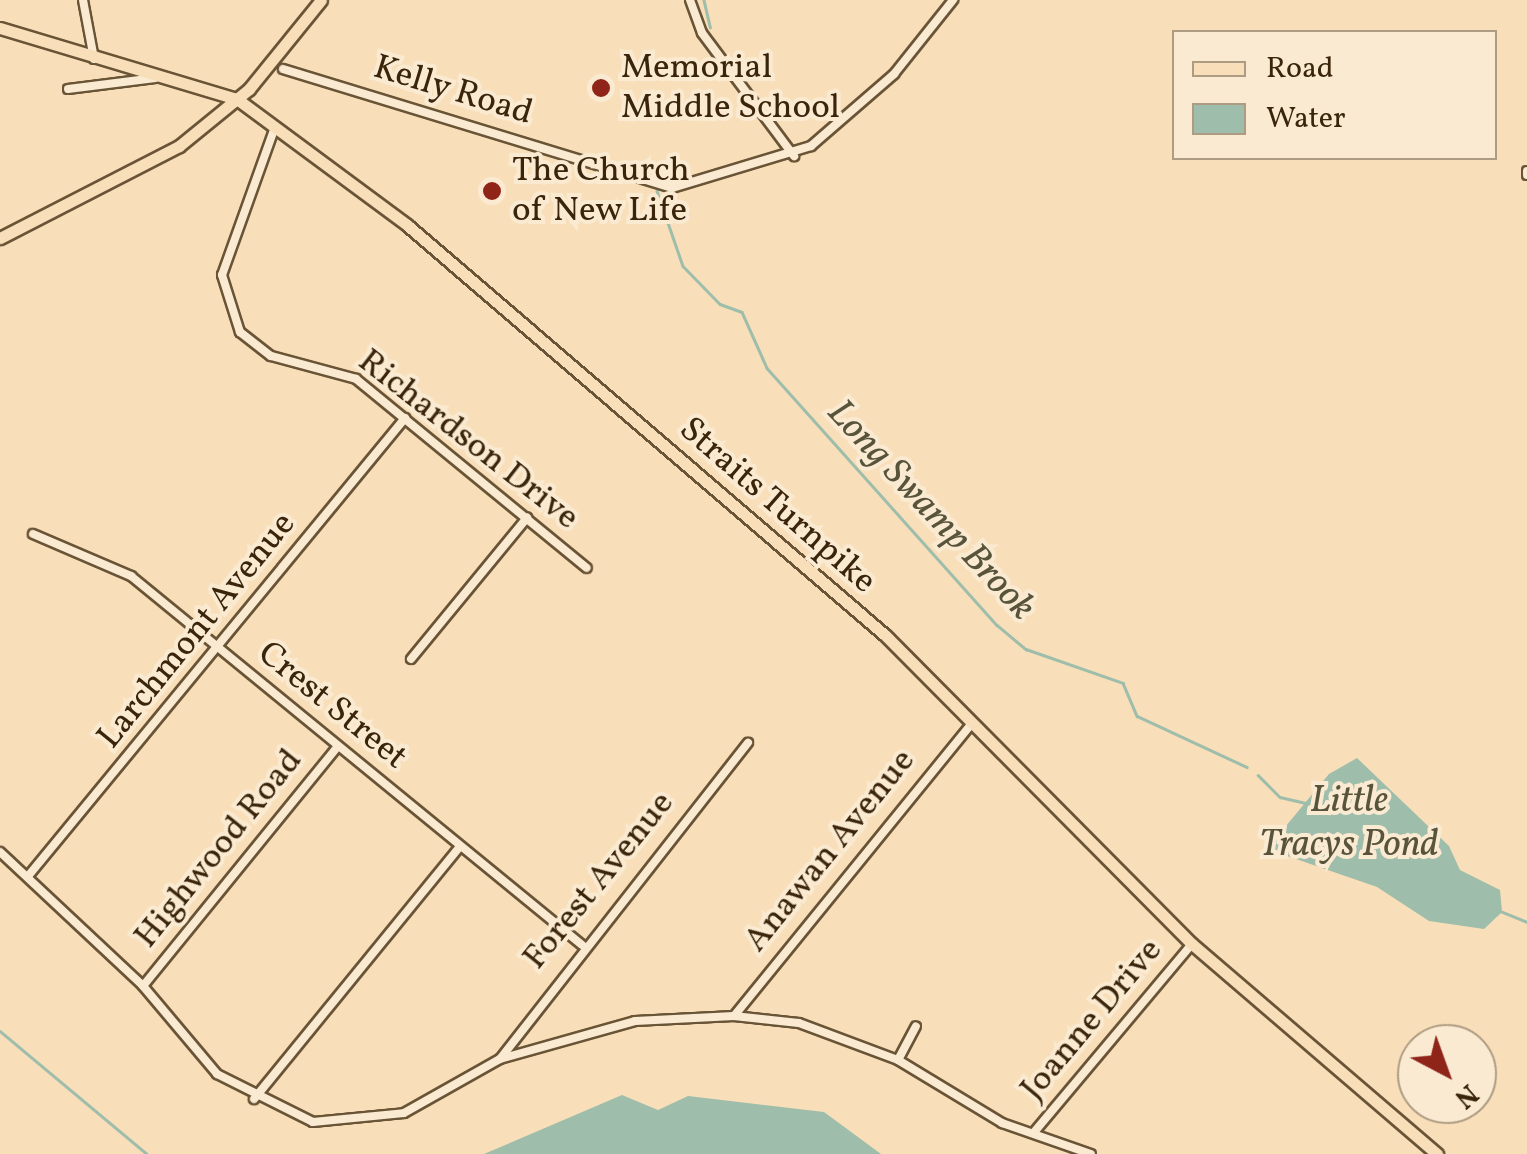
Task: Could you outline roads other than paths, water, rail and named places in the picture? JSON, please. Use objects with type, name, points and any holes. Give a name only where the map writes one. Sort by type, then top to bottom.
[{"type":"main road","points":[[0,238],[100,191],[238,100],[321,0]]},
{"type":"main road","name":"Straits Turnpike","points":[[0,28],[238,100],[407,225],[733,502],[972,723],[1192,944],[1437,1154]]},
{"type":"street","points":[[83,0],[94,59]]},
{"type":"street","points":[[690,0],[702,34],[794,156]]},
{"type":"street","name":"Kelly Road","points":[[283,69],[647,186],[794,156],[894,74],[953,0]]},
{"type":"street","points":[[68,89],[156,78]]},
{"type":"street","name":"Richardson Drive","points":[[275,127],[228,253],[227,310],[259,351],[356,380],[587,568]]},
{"type":"street","name":"Larchmont Avenue","points":[[29,876],[220,650],[405,418]]},
{"type":"street","points":[[411,658],[527,518]]},
{"type":"street","name":"Crest Street","points":[[33,534],[131,576],[582,945]]},
{"type":"street","name":"Anawan Avenue","points":[[734,1016],[972,723]]},
{"type":"street","name":"Forest Avenue","points":[[500,1059],[582,945],[748,743]]},
{"type":"street","name":"Highwood Road","points":[[143,986],[338,746]]},
{"type":"street","points":[[254,1098],[460,846]]},
{"type":"street","points":[[0,852],[143,986],[217,1074],[254,1098],[312,1122],[366,1122],[404,1113],[500,1059],[635,1021],[734,1016],[799,1023],[898,1060],[1002,1123],[1035,1130],[1092,1154]]},
{"type":"street","name":"Joanne Drive","points":[[1035,1130],[1192,944]]},
{"type":"street","points":[[898,1060],[916,1026]]},
{"type":"water","name":"Little Tracys Pond","points":[[1357,758],[1449,846],[1460,870],[1500,890],[1502,912],[1484,929],[1429,921],[1377,887],[1267,849],[1329,774]]},
{"type":"water","points":[[622,1095],[658,1110],[688,1096],[824,1112],[881,1154],[484,1154]]},
{"type":"waterway","name":"Long Swamp Brook","points":[[704,0],[710,27]]},
{"type":"waterway","name":"Long Swamp Brook","points":[[657,191],[683,266],[720,304],[742,312],[767,368],[997,625],[1026,649],[1123,683],[1137,716],[1247,767]]},
{"type":"waterway","name":"Long Swamp Brook","points":[[1258,775],[1280,797],[1305,803]]},
{"type":"waterway","name":"Long Swamp Brook","points":[[1500,911],[1527,922]]},
{"type":"waterway","points":[[0,1031],[147,1154]]},
{"type":"place","name":"Memorial Middle School","points":[[601,88]]},
{"type":"place","name":"The Church of New Life","points":[[492,191]]}]
